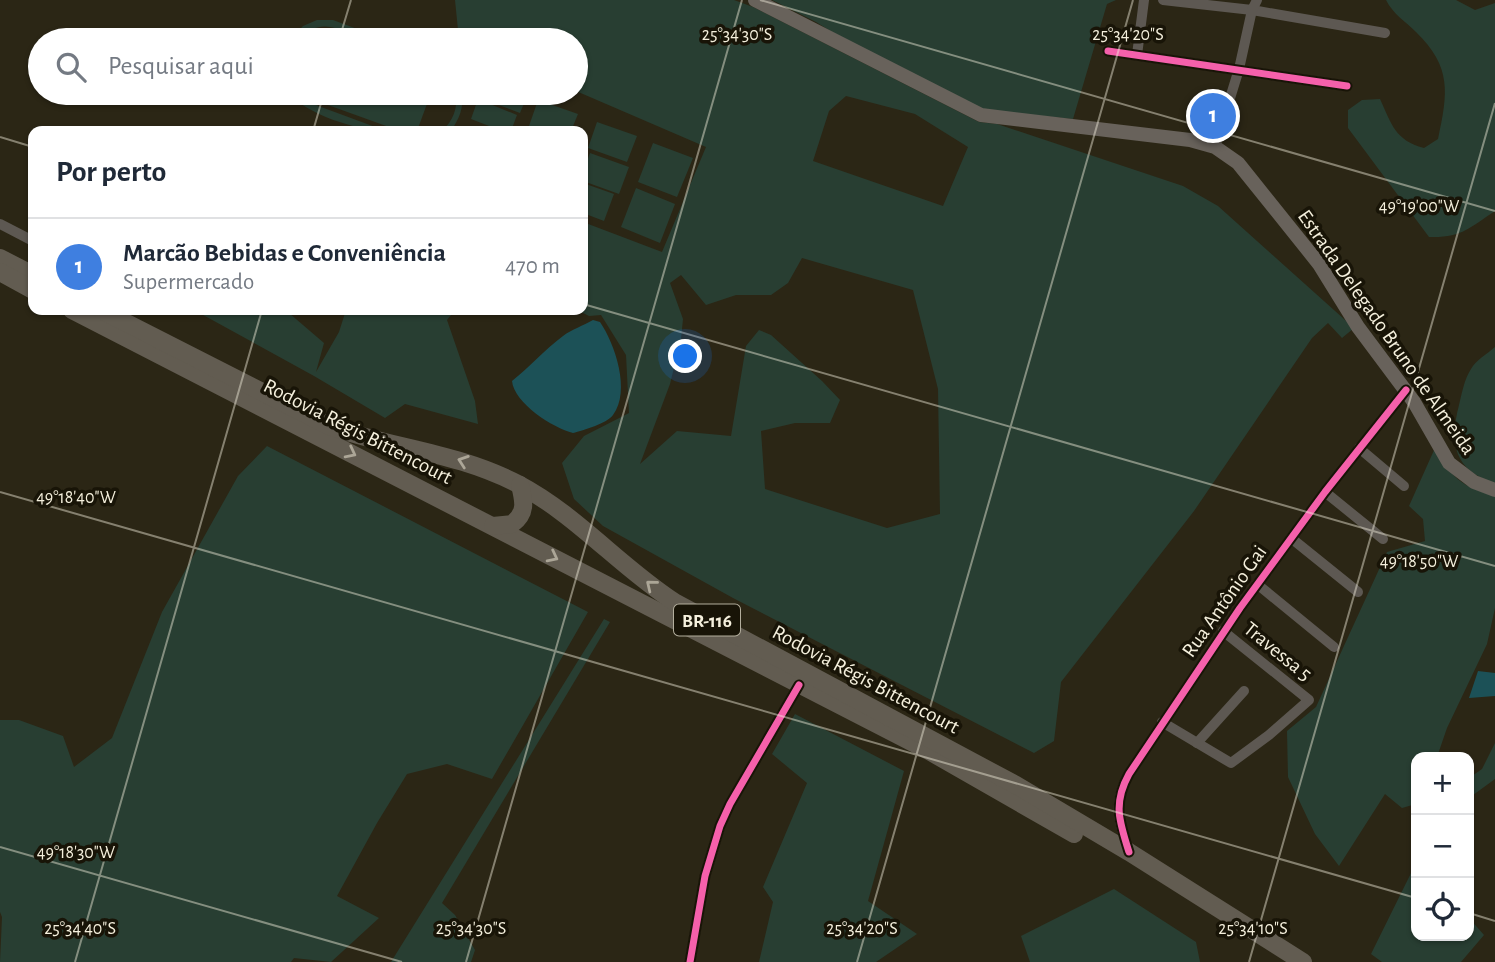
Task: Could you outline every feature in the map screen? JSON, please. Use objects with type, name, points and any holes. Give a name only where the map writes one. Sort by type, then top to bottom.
[{"type":"highway","points":[[0,258],[28,272]]},
{"type":"highway","points":[[0,272],[28,287]]},
{"type":"highway","name":"Rodovia Régis Bittencourt","points":[[82,315],[999,790],[1125,864],[1282,962]]},
{"type":"highway","name":"Rodovia Régis Bittencourt","points":[[111,315],[329,426],[446,455],[485,468],[520,485],[581,525],[647,582],[676,603],[948,747],[1129,852],[1303,962]]},
{"type":"highway","points":[[492,526],[512,524],[523,513],[520,485]]},
{"type":"main road","name":"Estrada Delegado Bruno de Almeida","points":[[755,0],[981,115],[1190,140],[1215,147],[1238,163],[1326,275],[1366,338],[1406,390],[1449,463],[1474,482],[1495,490]]},
{"type":"street","points":[[1137,55],[1144,0]]},
{"type":"street","points":[[1163,0],[1252,10],[1385,33]]},
{"type":"street","points":[[1215,147],[1257,0]]},
{"type":"street","points":[[1108,51],[1347,86]]},
{"type":"street","points":[[0,224],[28,238]]},
{"type":"street","name":"Rua Antônio Gai","points":[[1129,852],[1121,828],[1119,795],[1129,774],[1223,631],[1325,492],[1406,390]]},
{"type":"street","points":[[1359,448],[1404,486]]},
{"type":"street","points":[[1325,492],[1383,539]]},
{"type":"street","points":[[1291,538],[1358,592]]},
{"type":"street","points":[[1257,584],[1334,647]]},
{"type":"street","name":"Travessa 5","points":[[1197,743],[1231,763],[1309,700],[1223,631]]},
{"type":"street","points":[[690,962],[705,876],[724,814],[799,685]]},
{"type":"street","points":[[1162,722],[1197,743],[1244,691]]},
{"type":"green space","points":[[455,0],[734,0],[753,7],[979,122],[997,124],[1183,186],[1218,206],[1354,328],[1342,338],[1328,323],[1312,338],[1194,511],[1061,682],[1054,741],[1034,753],[733,598],[603,526],[574,499],[562,463],[584,436],[629,413],[626,355],[601,315],[587,315],[588,224],[662,252],[706,147],[588,96],[588,28],[458,28]],"holes":[[[846,96],[915,114],[968,147],[943,206],[813,161],[829,111]],[[802,258],[913,290],[938,389],[940,514],[887,528],[765,489],[761,431],[795,423],[830,423],[840,400],[771,335],[759,330],[746,346],[731,436],[677,431],[640,464],[670,384],[681,339],[683,319],[670,283],[681,275],[706,305],[736,295],[771,295],[788,283]]]},
{"type":"green space","points":[[772,0],[1116,0],[1107,4],[1073,119],[980,110],[869,55],[816,22]]},
{"type":"green space","points":[[1386,0],[1456,0],[1475,10],[1495,3],[1495,211],[1458,234],[1429,237],[1348,128],[1348,110],[1362,100],[1380,99],[1396,130],[1407,141],[1424,148],[1438,139],[1445,94],[1441,69],[1428,45]]},
{"type":"green space","points":[[317,20],[333,20],[355,28],[301,28]]},
{"type":"green space","points":[[303,105],[316,105],[372,126],[355,126]]},
{"type":"green space","points":[[328,105],[427,105],[419,126],[386,126]]},
{"type":"green space","points":[[456,105],[462,105],[454,126],[446,126],[449,123]]},
{"type":"green space","points":[[476,105],[493,105],[517,115],[513,126],[489,126],[471,119]]},
{"type":"green space","points":[[499,105],[523,105],[520,113]]},
{"type":"green space","points":[[536,105],[552,105],[578,114],[573,126],[529,126]]},
{"type":"green space","points":[[597,122],[637,136],[627,162],[588,148]]},
{"type":"green space","points":[[653,143],[693,158],[677,197],[638,182]]},
{"type":"green space","points":[[590,153],[629,167],[619,194],[588,183]]},
{"type":"green space","points":[[588,185],[614,194],[604,221],[588,215]]},
{"type":"green space","points":[[636,188],[675,204],[660,243],[621,227]]},
{"type":"green space","points":[[203,315],[291,315],[324,343],[316,372],[339,332],[344,315],[451,315],[447,320],[475,401],[478,424],[405,404],[385,418]]},
{"type":"green space","points":[[1495,347],[1495,483],[1481,478],[1463,463],[1455,443],[1455,432],[1461,396],[1469,373],[1476,363]]},
{"type":"green space","points":[[267,446],[588,612],[492,779],[447,764],[407,774],[337,896],[379,918],[331,962],[294,958],[291,962],[0,962],[0,720],[19,720],[63,736],[74,767],[112,738],[162,612],[238,476]]},
{"type":"green space","points":[[1435,448],[1446,467],[1459,480],[1474,489],[1495,495],[1495,608],[1487,644],[1447,728],[1439,752],[1411,752],[1411,805],[1402,808],[1385,794],[1339,866],[1315,834],[1288,777],[1287,731],[1316,707],[1387,552],[1425,541],[1423,519],[1409,506]]},
{"type":"green space","points":[[604,619],[610,622],[442,903],[455,915],[475,950],[471,962],[391,962]]},
{"type":"green space","points":[[795,714],[904,771],[868,901],[917,934],[876,962],[759,962],[773,902],[763,887],[807,783],[772,754]]},
{"type":"green space","points":[[1495,743],[1495,779],[1474,794],[1474,775],[1482,769]]},
{"type":"green space","points":[[1411,873],[1411,941],[1474,941],[1474,924],[1484,935],[1461,962],[1382,962],[1371,954]]},
{"type":"green space","points":[[1114,889],[1196,942],[1200,962],[1030,962],[1021,936]]},
{"type":"water","points":[[593,320],[600,322],[611,342],[619,368],[621,393],[610,418],[573,433],[555,426],[527,406],[514,389],[512,381],[563,336]]},
{"type":"water","points":[[1478,671],[1495,673],[1495,696],[1469,698]]},
{"type":"cycle path","points":[[1108,51],[1347,86]]},
{"type":"cycle path","points":[[1129,852],[1119,812],[1121,794],[1129,774],[1240,608],[1325,492],[1406,390]]},
{"type":"cycle path","points":[[690,962],[705,876],[720,826],[799,685]]},
{"type":"place","name":"Marcão Bebidas e Conveniência","points":[[1213,116]]}]
